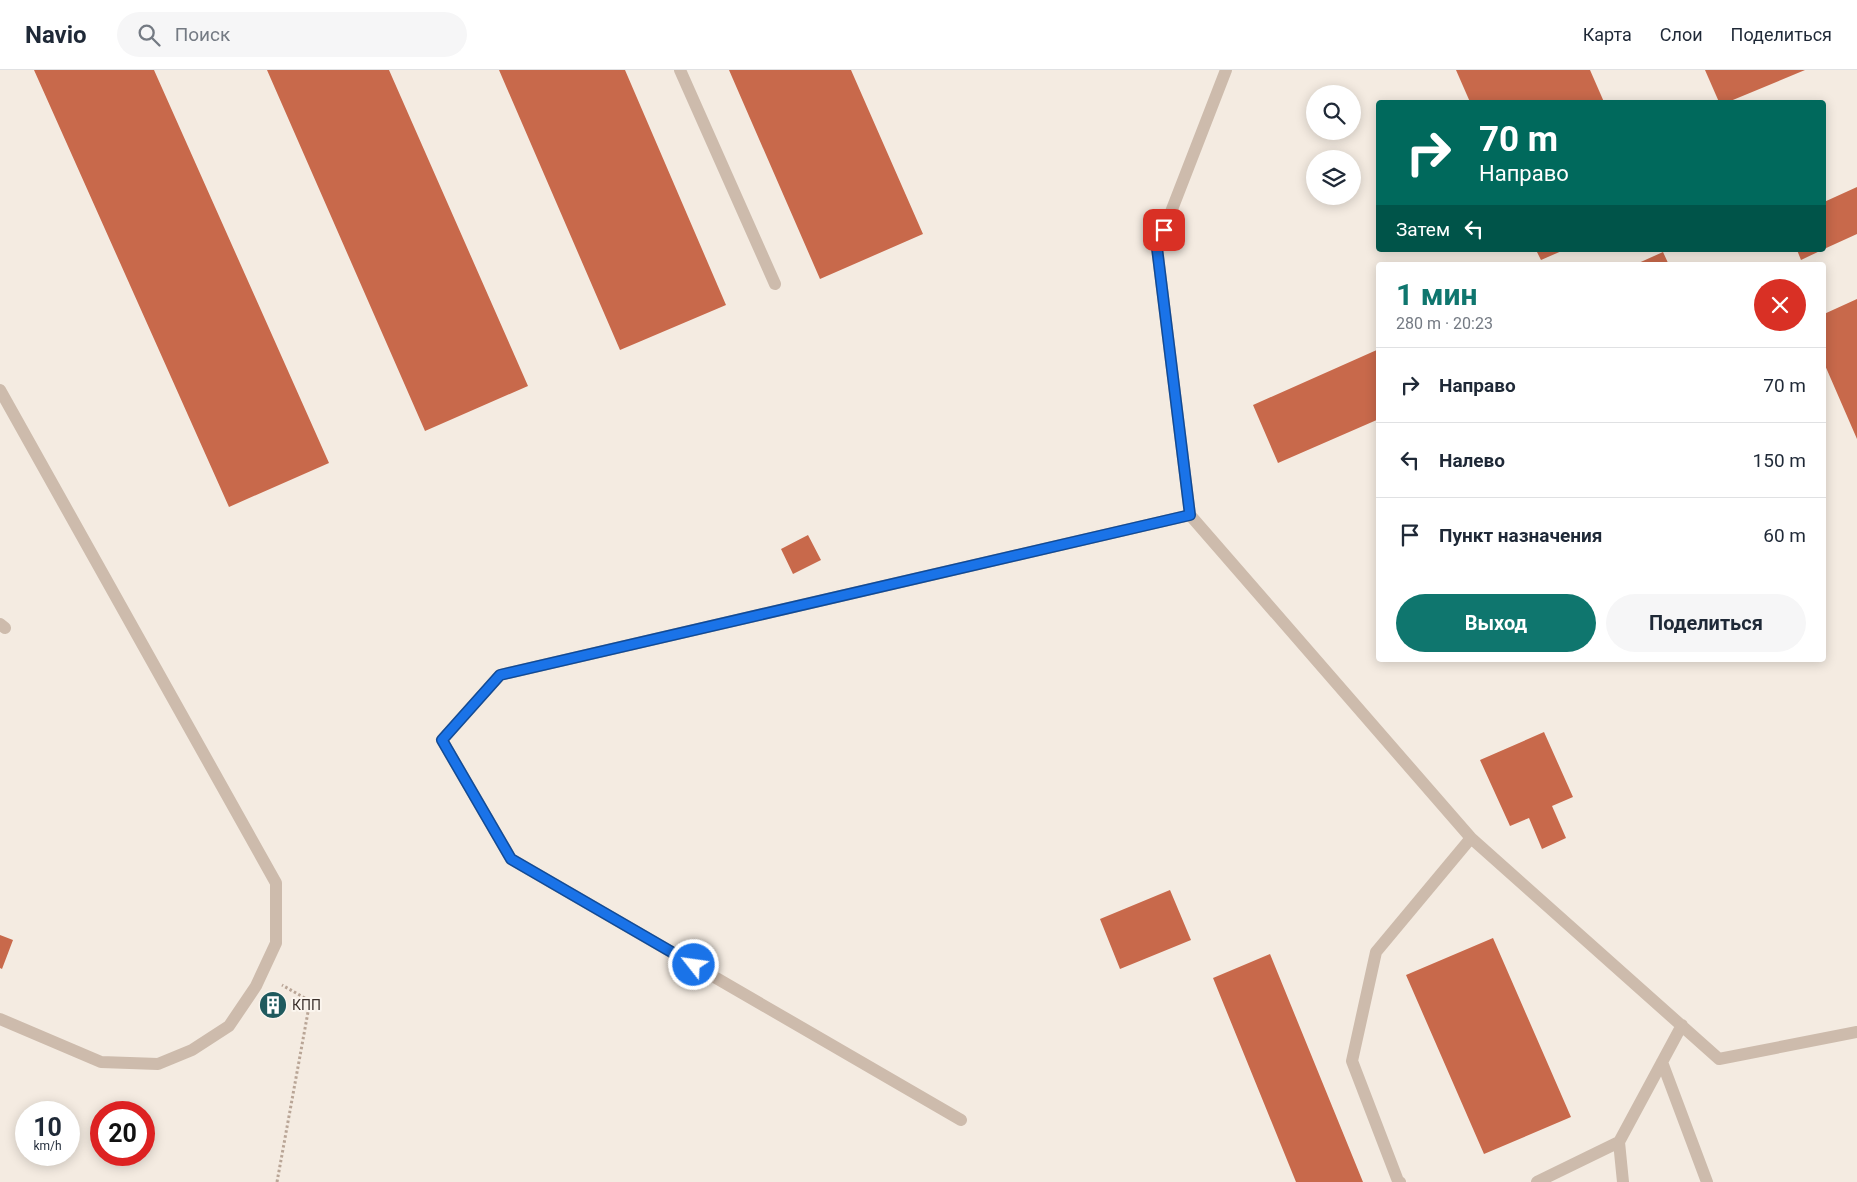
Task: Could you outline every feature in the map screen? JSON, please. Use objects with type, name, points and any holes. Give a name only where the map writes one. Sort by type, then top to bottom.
[{"type":"lane","points":[[680,70],[776,284]]},
{"type":"lane","points":[[1226,70],[1157,248],[1190,515],[1471,838],[1719,1059],[1857,1032]]},
{"type":"lane","points":[[0,390],[276,882],[276,943],[256,986],[229,1026],[192,1050],[158,1064],[101,1062],[0,1019]]},
{"type":"lane","points":[[961,1120],[511,859],[442,740],[500,675],[1190,515]]},
{"type":"lane","points":[[1400,1182],[1352,1062],[1376,952],[1471,838]]},
{"type":"lane","points":[[1623,1182],[1619,1142],[1682,1025]]},
{"type":"lane","points":[[1662,1062],[1707,1182]]},
{"type":"lane","points":[[1536,1182],[1619,1142]]},
{"type":"path","points":[[262,973],[310,1001],[277,1182]]},
{"type":"building","points":[[34,70],[154,70],[329,463],[229,507]]},
{"type":"building","points":[[267,70],[389,70],[528,386],[425,431]]},
{"type":"building","points":[[499,70],[625,70],[726,305],[620,350]]},
{"type":"building","points":[[729,70],[851,70],[923,234],[820,279]]},
{"type":"building","points":[[1456,70],[1590,70],[1603,100],[1469,100]]},
{"type":"building","points":[[1705,70],[1805,70],[1733,100],[1718,100]]},
{"type":"building","points":[[1857,187],[1857,234],[1826,248],[1826,201]]},
{"type":"building","points":[[1537,252],[1559,252],[1541,260]]},
{"type":"building","points":[[1663,252],[1668,262],[1641,262]]},
{"type":"building","points":[[1798,252],[1818,252],[1801,260]]},
{"type":"building","points":[[1857,299],[1857,439],[1826,368],[1826,313]]},
{"type":"building","points":[[1376,350],[1376,420],[1278,463],[1253,405]]},
{"type":"building","points":[[808,535],[821,560],[793,574],[781,549]]},
{"type":"building","points":[[1544,732],[1573,797],[1552,806],[1566,838],[1542,849],[1529,818],[1510,826],[1480,760]]},
{"type":"building","points":[[1170,890],[1191,940],[1120,969],[1100,919]]},
{"type":"building","points":[[0,935],[13,940],[2,969],[0,968]]},
{"type":"building","points":[[1493,938],[1571,1117],[1484,1154],[1406,975]]},
{"type":"building","points":[[1270,954],[1363,1182],[1296,1182],[1213,978]]},
{"type":"building","name":"КПП","points":[[267,993],[286,1003],[279,1017],[260,1007]]},
{"type":"place","name":"КПП","points":[[273,1005]]},
{"type":"route","points":[[694,965],[511,859],[442,740],[500,675],[1190,515],[1157,248],[1164,230]]}]
